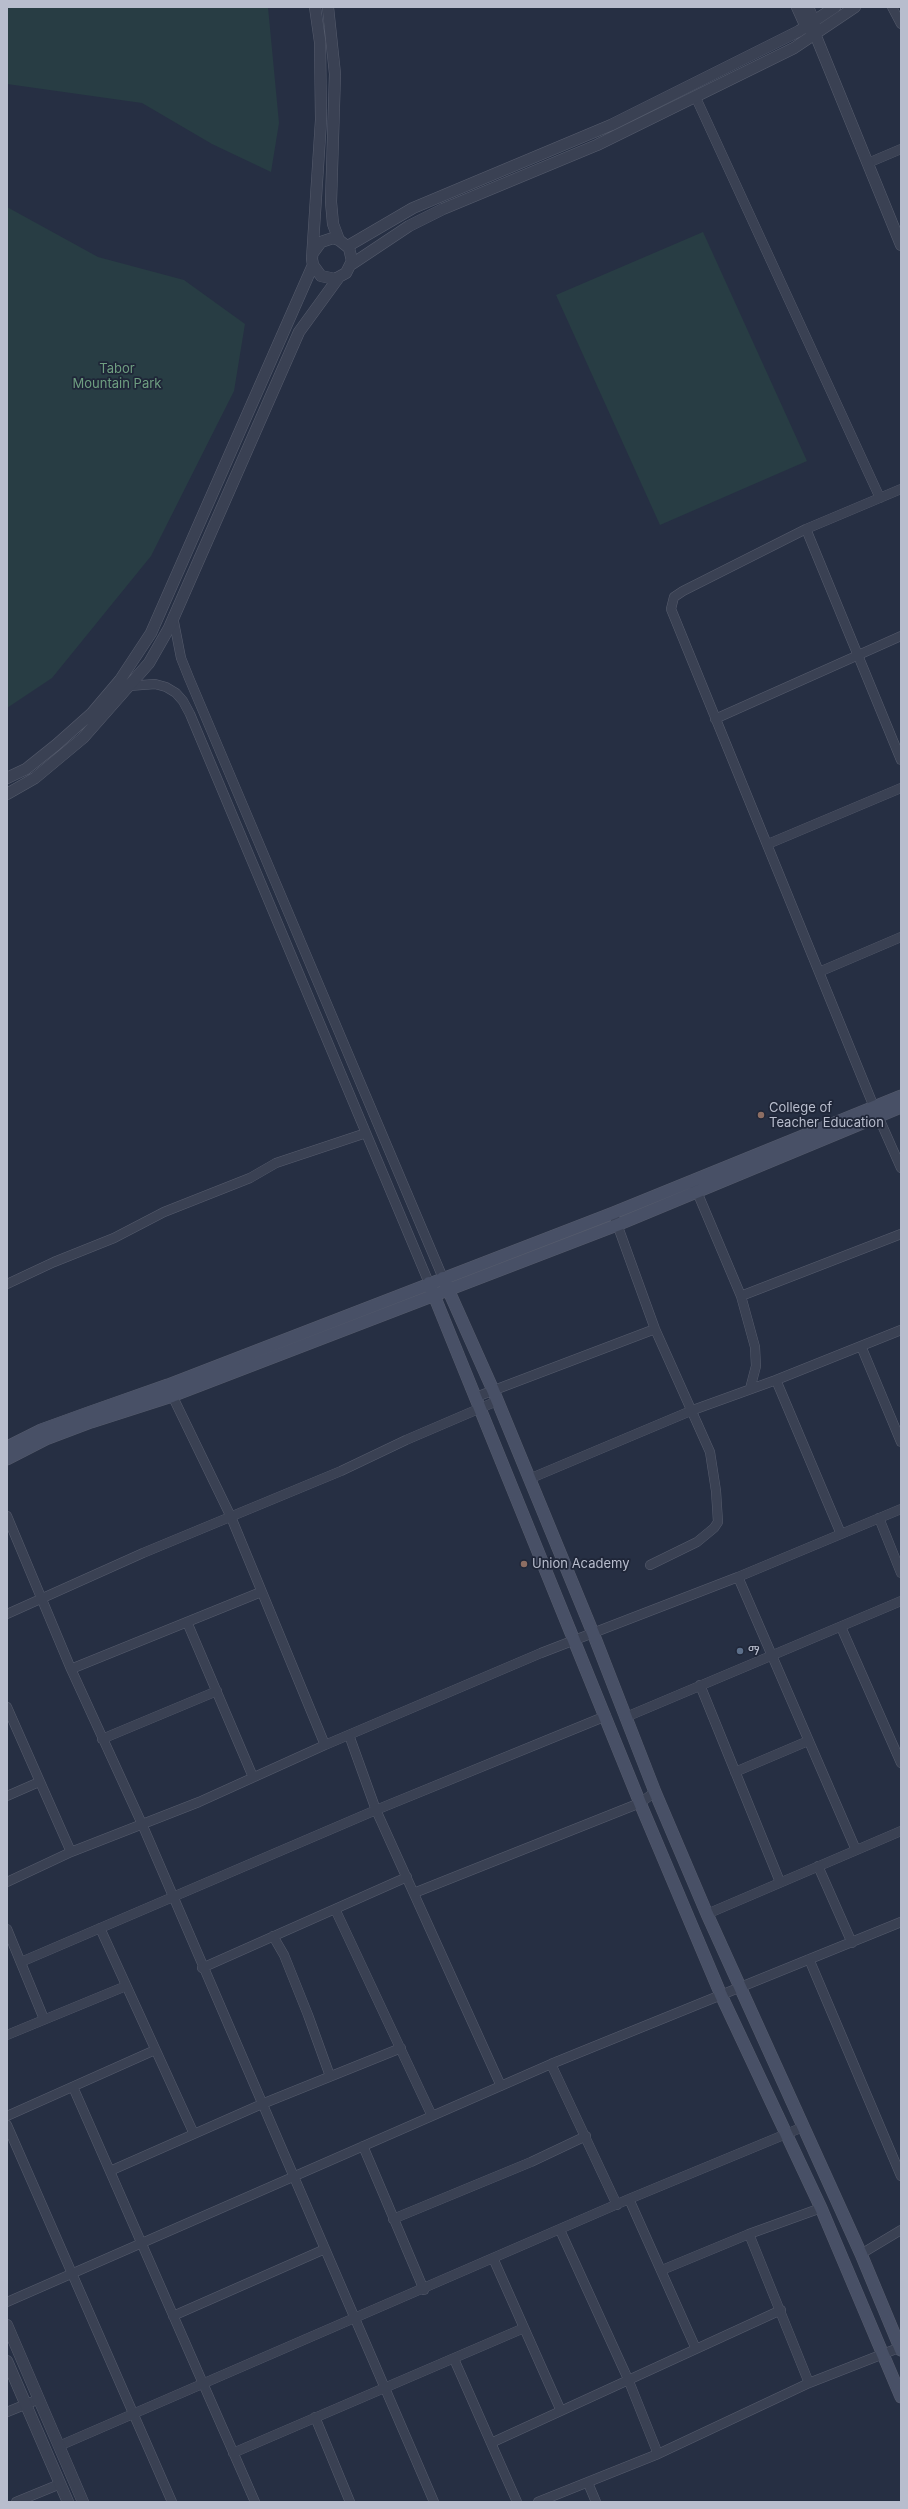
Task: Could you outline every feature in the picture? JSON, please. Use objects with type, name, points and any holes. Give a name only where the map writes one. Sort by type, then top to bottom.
[{"type":"main road","points":[[7,1447],[42,1430],[170,1390],[448,1290],[615,1219],[876,1112],[901,1096]]},
{"type":"main road","points":[[876,1112],[901,1107]]},
{"type":"main road","points":[[7,1459],[46,1439],[443,1278],[615,1219]]},
{"type":"main road","points":[[443,1278],[495,1395],[593,1633],[655,1792],[738,1987],[861,2254],[901,2349]]},
{"type":"main road","points":[[429,1284],[606,1716],[640,1803],[721,1995],[821,2208],[901,2397]]},
{"type":"street","points":[[7,778],[26,769],[92,713],[120,680],[151,633],[313,266],[321,120],[320,42],[315,7]]},
{"type":"street","points":[[328,7],[335,97],[331,202],[333,224],[352,254],[352,264]]},
{"type":"street","points":[[796,7],[810,24],[815,34],[901,245]]},
{"type":"street","points":[[808,7],[810,24]]},
{"type":"street","points":[[344,243],[413,208],[611,125],[810,24],[835,7]]},
{"type":"street","points":[[7,794],[35,778],[62,758],[83,738],[149,663],[174,617],[299,332],[339,277],[346,273],[352,264],[409,226],[443,209],[597,145],[696,98],[794,48],[855,7]]},
{"type":"street","points":[[892,7],[901,24]]},
{"type":"street","points":[[696,98],[880,498]]},
{"type":"street","points":[[868,163],[901,149]]},
{"type":"street","points":[[313,253],[320,242],[333,238],[344,243]]},
{"type":"street","points":[[313,266],[322,276],[328,278],[339,277]]},
{"type":"street","points":[[901,489],[806,529],[674,597],[671,609],[876,1112],[901,1168]]},
{"type":"street","points":[[806,529],[901,760]]},
{"type":"street","points":[[174,617],[181,658],[443,1278]]},
{"type":"street","points":[[715,720],[857,654],[901,636]]},
{"type":"street","points":[[130,686],[155,684],[176,692],[190,714],[429,1284]]},
{"type":"street","points":[[210,763],[221,754]]},
{"type":"street","points":[[768,844],[901,788]]},
{"type":"street","points":[[819,972],[901,937]]},
{"type":"street","points":[[7,1284],[54,1262],[114,1238],[164,1212],[250,1178],[276,1163],[366,1133]]},
{"type":"street","points":[[695,1187],[741,1296],[755,1347],[756,1366],[750,1389]]},
{"type":"street","points":[[615,1219],[656,1329],[693,1410],[710,1452],[714,1472],[718,1522],[714,1528],[697,1542],[650,1565]]},
{"type":"street","points":[[741,1296],[901,1234]]},
{"type":"street","points":[[476,1397],[495,1395],[656,1329]]},
{"type":"street","points":[[529,1479],[693,1410],[776,1380],[901,1330]]},
{"type":"street","points":[[861,1346],[901,1442]]},
{"type":"street","points":[[776,1380],[841,1534]]},
{"type":"street","points":[[170,1390],[230,1517],[325,1745]]},
{"type":"street","points":[[7,1614],[42,1597],[480,1409],[495,1395]]},
{"type":"street","points":[[7,1882],[72,1852],[199,1802],[325,1745],[574,1640],[738,1577],[901,1508]]},
{"type":"street","points":[[7,1516],[42,1597],[71,1670],[142,1824],[202,1968],[294,2176],[434,2502]]},
{"type":"street","points":[[878,1518],[901,1573]]},
{"type":"street","points":[[738,1577],[856,1850]]},
{"type":"street","points":[[71,1670],[260,1592]]},
{"type":"street","points":[[626,1717],[901,1601]]},
{"type":"street","points":[[187,1622],[253,1777]]},
{"type":"street","points":[[840,1627],[901,1763]]},
{"type":"street","points":[[700,1685],[780,1882]]},
{"type":"street","points":[[102,1739],[217,1690]]},
{"type":"street","points":[[7,1707],[39,1782],[72,1852]]},
{"type":"street","points":[[21,1962],[376,1810],[606,1716]]},
{"type":"street","points":[[349,1735],[376,1810],[501,2086]]},
{"type":"street","points":[[735,1772],[808,1741]]},
{"type":"street","points":[[7,1796],[39,1782]]},
{"type":"street","points":[[414,1893],[640,1803],[655,1792]]},
{"type":"street","points":[[707,1914],[901,1831]]},
{"type":"street","points":[[818,1866],[852,1943]]},
{"type":"street","points":[[202,1968],[407,1877]]},
{"type":"street","points":[[335,1909],[432,2116]]},
{"type":"street","points":[[7,2302],[551,2064],[901,1922]]},
{"type":"street","points":[[100,1928],[194,2134]]},
{"type":"street","points":[[7,1929],[44,2019]]},
{"type":"street","points":[[273,1936],[284,1955],[330,2076]]},
{"type":"street","points":[[809,1959],[901,2176]]},
{"type":"street","points":[[7,2035],[126,1986]]},
{"type":"street","points":[[110,2171],[262,2104],[401,2048]]},
{"type":"street","points":[[7,2116],[155,2050]]},
{"type":"street","points":[[551,2064],[617,2205]]},
{"type":"street","points":[[73,2087],[255,2502]]},
{"type":"street","points":[[7,2125],[172,2502]]},
{"type":"street","points":[[59,2446],[135,2415],[355,2317],[424,2290],[493,2258],[629,2199],[803,2126]]},
{"type":"street","points":[[393,2219],[531,2162],[586,2136]]},
{"type":"street","points":[[363,2146],[424,2290]]},
{"type":"street","points":[[629,2199],[696,2349]]},
{"type":"street","points":[[662,2270],[749,2234],[821,2208]]},
{"type":"street","points":[[560,2230],[628,2379],[658,2454]]},
{"type":"street","points":[[861,2254],[901,2230]]},
{"type":"street","points":[[749,2234],[781,2310],[809,2383]]},
{"type":"street","points":[[173,2316],[325,2249]]},
{"type":"street","points":[[493,2258],[561,2411]]},
{"type":"street","points":[[491,2443],[781,2310]]},
{"type":"street","points":[[7,2325],[83,2502]]},
{"type":"street","points":[[233,2453],[524,2328]]},
{"type":"street","points":[[538,2502],[658,2454],[809,2383],[883,2354],[901,2349]]},
{"type":"street","points":[[454,2359],[517,2502]]},
{"type":"street","points":[[7,2361],[68,2502]]},
{"type":"street","points":[[7,2412],[39,2399]]},
{"type":"street","points":[[315,2417],[350,2502]]},
{"type":"street","points":[[588,2483],[596,2502]]},
{"type":"street","points":[[16,2502],[60,2484]]},
{"type":"green space","points":[[7,7],[268,7],[279,123],[271,172],[212,144],[142,103],[7,84]]},
{"type":"green space","name":"Tabor Mountain Park","points":[[7,207],[98,257],[184,280],[245,324],[234,391],[151,556],[52,678],[7,708]]},
{"type":"green space","points":[[703,232],[807,461],[660,525],[556,295]]},
{"type":"place","name":"College of Teacher Education","points":[[761,1115]]},
{"type":"place","name":"Union Academy","points":[[524,1564]]},
{"type":"place","name":"ማ","points":[[740,1651]]}]
